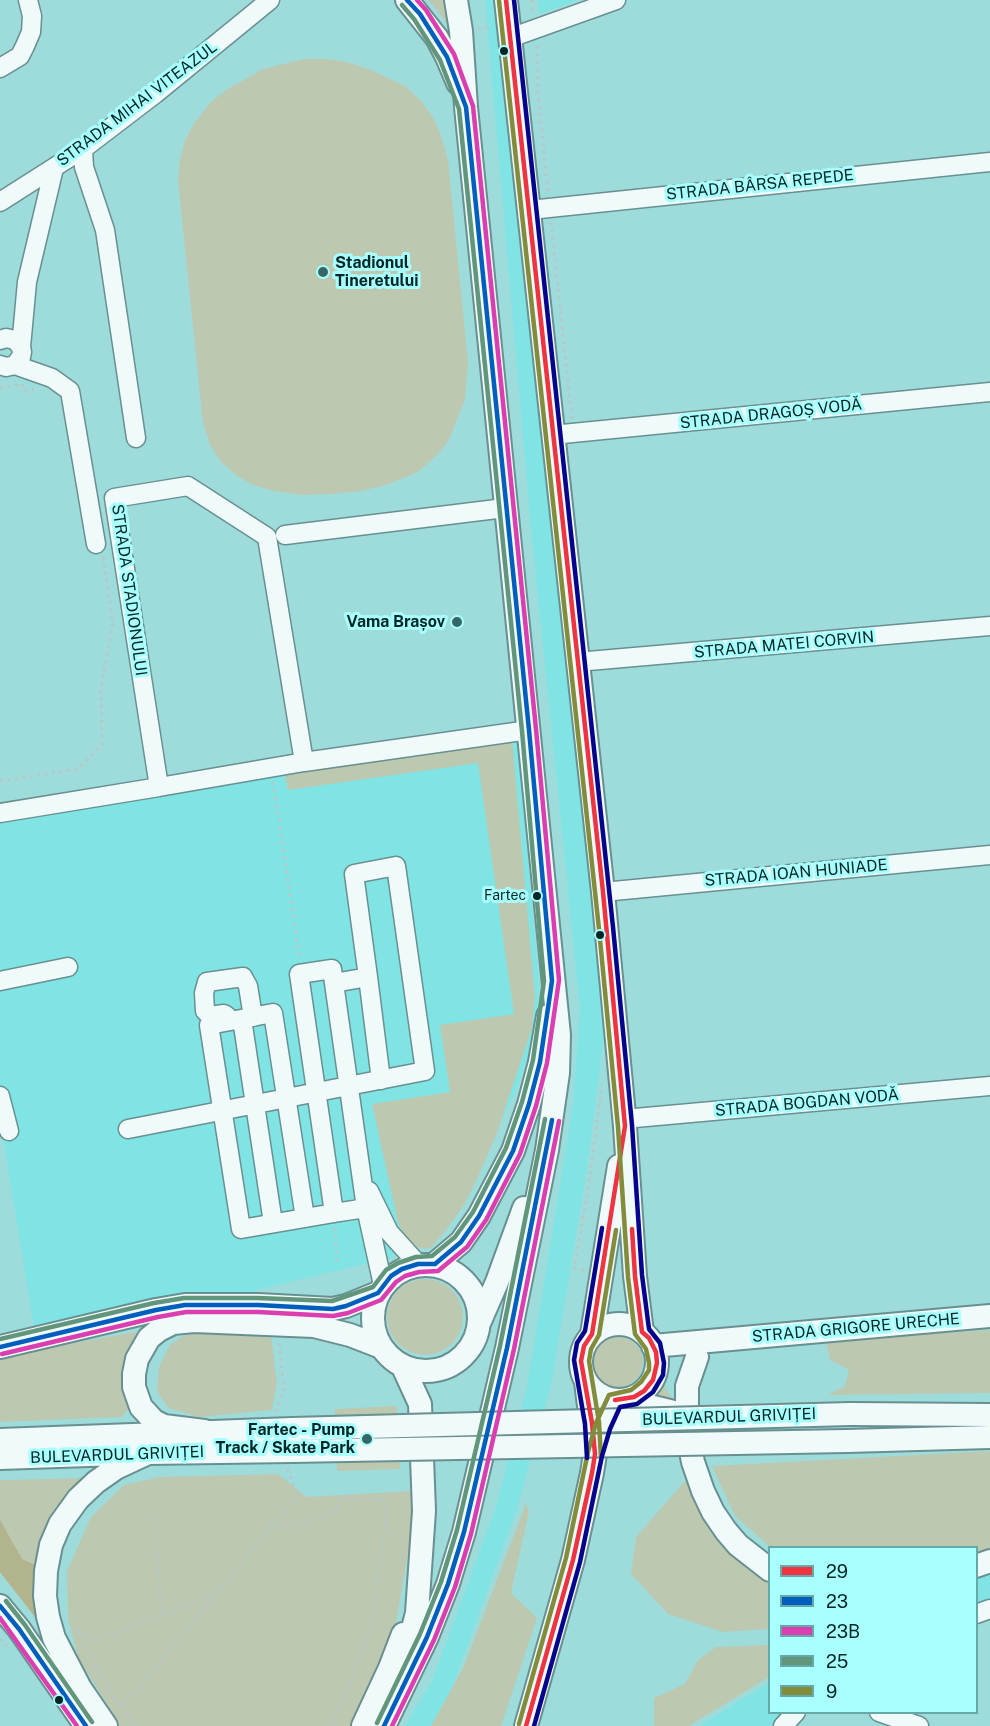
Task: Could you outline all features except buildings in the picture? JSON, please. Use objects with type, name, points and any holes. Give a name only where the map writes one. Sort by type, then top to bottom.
[{"type":"main road","points":[[407,0],[426,22],[447,57],[466,107]]},
{"type":"main road","points":[[403,1367],[432,1371],[443,1369],[457,1361],[468,1350],[476,1336],[523,1210],[536,1168],[549,1067],[559,1035],[505,508],[466,107],[461,31],[456,0]]},
{"type":"main road","points":[[506,0],[603,892],[625,1122],[635,1276],[651,1344],[657,1382],[686,1415]]},
{"type":"main road","points":[[0,1347],[184,1305],[258,1305],[333,1309],[346,1306],[380,1289],[397,1272],[427,1264],[461,1242],[497,1184],[529,1104],[549,1067]]},
{"type":"main road","points":[[384,1726],[427,1637],[448,1584],[464,1532],[507,1348],[547,1150],[549,1067]]},
{"type":"main road","points":[[595,1454],[586,1382],[580,1361],[584,1346],[592,1334],[625,1122]]},
{"type":"main road","points":[[427,1264],[453,1272],[468,1284],[478,1302],[480,1321]]},
{"type":"main road","points":[[379,1726],[410,1643],[417,1612],[424,1511],[420,1404],[403,1367],[381,1347],[375,1334],[372,1320],[373,1306],[380,1289]]},
{"type":"main road","name":"STRADA GRIGORE URECHE","points":[[651,1344],[722,1340],[990,1316]]},
{"type":"main road","points":[[204,1431],[164,1426],[146,1414],[137,1398],[134,1374],[137,1359],[149,1338],[173,1323],[194,1321],[314,1326],[350,1335],[381,1347]]},
{"type":"main road","points":[[592,1334],[606,1326],[621,1324],[636,1328],[651,1344]]},
{"type":"main road","name":"STRADA GRIGORE URECHE","points":[[657,1382],[722,1340]]},
{"type":"main road","points":[[697,1357],[687,1386],[687,1431],[693,1462],[713,1512],[738,1545],[768,1568]]},
{"type":"main road","points":[[420,1404],[443,1369]]},
{"type":"main road","points":[[586,1382],[598,1395],[686,1415]]},
{"type":"main road","points":[[526,1726],[561,1606],[603,1426],[619,1400],[639,1395],[657,1382]]},
{"type":"main road","name":"BULEVARDUL GRIVIȚEI","points":[[0,1458],[148,1453],[287,1440],[850,1414],[990,1415]]},
{"type":"main road","name":"BULEVARDUL GRIVIȚEI","points":[[0,1440],[204,1431],[287,1440],[847,1441],[990,1437]]},
{"type":"main road","points":[[106,1726],[80,1688],[54,1638],[45,1596],[46,1571],[51,1545],[60,1524],[78,1499],[116,1468],[148,1453]]},
{"type":"main road","points":[[363,1726],[390,1668],[406,1626],[422,1556]]},
{"type":"main road","points":[[0,1606],[34,1650],[86,1726]]},
{"type":"street","points":[[0,68],[20,56],[31,32],[32,16],[28,0]]},
{"type":"street","name":"STRADA MIHAI VITEAZUL","points":[[0,202],[83,149],[155,94],[270,0]]},
{"type":"street","points":[[510,38],[616,0]]},
{"type":"street","points":[[83,149],[84,166],[105,230],[136,438]]},
{"type":"street","name":"STRADA BÂRSA REPEDE","points":[[530,210],[990,162]]},
{"type":"street","points":[[12,359],[27,282],[54,168]]},
{"type":"street","points":[[0,340],[11,338],[15,340],[12,359]]},
{"type":"street","points":[[12,359],[52,378],[70,391],[96,544]]},
{"type":"street","name":"STRADA DRAGOȘ VODĂ","points":[[552,435],[990,392]]},
{"type":"street","name":"STRADA STADIONULUI","points":[[159,787],[114,498],[189,486],[267,537],[304,762]]},
{"type":"street","points":[[285,536],[505,508]]},
{"type":"street","name":"STRADA MATEI CORVIN","points":[[577,662],[990,626]]},
{"type":"street","points":[[0,813],[304,762],[529,730]]},
{"type":"street","name":"STRADA IOAN HUNIADE","points":[[603,892],[990,855]]},
{"type":"street","points":[[128,1129],[348,1087],[425,1071],[396,866],[354,874],[381,1080]]},
{"type":"street","points":[[0,981],[68,967]]},
{"type":"street","points":[[334,1213],[299,974],[332,969],[360,1172],[380,1289]]},
{"type":"street","points":[[334,983],[368,977]]},
{"type":"street","points":[[305,1218],[273,1013],[209,1025],[241,1229],[366,1208]]},
{"type":"street","points":[[243,1019],[273,1223]]},
{"type":"street","name":"STRADA BOGDAN VODĂ","points":[[625,1122],[990,1086]]},
{"type":"street","points":[[0,1096],[9,1131]]},
{"type":"street","points":[[360,1172],[389,1233],[427,1264]]},
{"type":"street","points":[[783,1726],[795,1714]]},
{"type":"street","points":[[882,1714],[919,1726]]},
{"type":"path","points":[[532,0],[533,16]]},
{"type":"path","points":[[472,30],[490,27]]},
{"type":"path","points":[[0,781],[78,769],[102,745],[101,687],[113,624],[104,555],[96,544]]},
{"type":"path","points":[[271,768],[302,973]]},
{"type":"path","points":[[588,1271],[574,1268],[586,1202],[602,1080]]},
{"type":"path","points":[[334,1213],[338,1262]]},
{"type":"path","points":[[121,1708],[298,1497],[286,1464],[285,1389],[278,1332]]},
{"type":"path","points":[[271,1527],[292,1526],[337,1511],[338,1500],[383,1499],[387,1511],[371,1626],[330,1726]]},
{"type":"path","points":[[154,1516],[162,1614]]},
{"type":"path","points":[[54,1638],[76,1630],[96,1640],[214,1595]]},
{"type":"path","points":[[76,1630],[99,1672],[134,1726]]},
{"type":"path","points":[[0,1640],[19,1660],[34,1650]]},
{"type":"shaded area","points":[[485,0],[506,0],[608,1002],[588,1163],[551,1385],[516,1512],[450,1693],[431,1726],[405,1726],[432,1681],[496,1507],[527,1387],[573,1105],[580,1008],[530,517]]},
{"type":"shaded area","points":[[538,0],[578,0],[539,14]]},
{"type":"shaded area","points":[[516,725],[539,985],[537,1028],[515,1094],[480,1159],[425,1225],[393,1257],[256,1290],[252,1298],[35,1334],[0,1119],[0,809]]},
{"type":"shaded area","points":[[990,1574],[990,1615],[978,1620],[978,1577]]},
{"type":"shaded area","points":[[768,1684],[768,1714],[794,1714],[774,1726],[699,1726]]},
{"type":"green space","points":[[428,0],[452,0],[451,30],[437,10]]},
{"type":"green space","name":"Stadionul Tineretului","points":[[304,59],[329,59],[371,70],[405,86],[422,102],[433,118],[441,135],[448,160],[468,362],[465,399],[449,440],[437,455],[418,472],[389,484],[361,491],[301,495],[253,485],[236,475],[221,462],[210,445],[203,423],[178,181],[185,140],[195,122],[211,102],[226,90],[263,69]]},
{"type":"green space","points":[[512,738],[535,997],[532,1028],[497,1133],[477,1179],[464,1205],[449,1226],[432,1247],[425,1249],[417,1247],[406,1238],[398,1223],[372,1104],[450,1092],[440,1025],[514,1014],[478,763],[288,790],[284,771]]},
{"type":"green space","points":[[425,1279],[439,1282],[452,1290],[460,1303],[463,1317],[460,1331],[452,1344],[439,1352],[425,1355],[411,1352],[398,1344],[390,1331],[387,1317],[390,1303],[398,1290],[411,1282]]},
{"type":"green space","points":[[269,1318],[277,1384],[272,1410],[199,1417],[168,1408],[157,1391],[159,1367],[170,1345],[183,1336]]},
{"type":"green space","points":[[153,1329],[131,1406],[122,1417],[0,1422],[0,1356]]},
{"type":"green space","points":[[990,1330],[990,1393],[828,1395],[845,1386],[849,1370],[830,1360],[826,1341]]},
{"type":"green space","points":[[613,1337],[623,1337],[636,1344],[643,1357],[643,1367],[636,1380],[623,1387],[613,1387],[604,1383],[597,1376],[593,1367],[593,1357],[597,1348],[604,1341]]},
{"type":"green space","points":[[663,1384],[674,1402],[661,1400],[644,1393]]},
{"type":"green space","name":"Fartec - Pump Track / Skate Park","points":[[397,1406],[400,1469],[337,1471],[335,1409]]},
{"type":"green space","points":[[990,1451],[990,1551],[978,1555],[978,1546],[769,1546],[735,1516],[712,1466]]},
{"type":"green space","points":[[692,1473],[768,1576],[768,1629],[723,1632],[668,1614],[631,1574],[636,1537]]},
{"type":"green space","points":[[278,1474],[307,1497],[410,1491],[415,1513],[395,1629],[353,1726],[120,1726],[78,1657],[68,1618],[67,1571],[91,1517],[124,1485],[160,1477]]},
{"type":"green space","points":[[93,1478],[65,1506],[35,1617],[0,1572],[0,1480]]},
{"type":"green space","points":[[526,1503],[529,1512],[511,1593],[537,1618],[501,1726],[431,1726],[464,1666]]},
{"type":"green space","points":[[0,1520],[22,1559],[42,1568],[42,1614],[35,1617],[0,1572]]},
{"type":"green space","points":[[768,1645],[768,1678],[689,1726],[654,1726],[654,1698],[685,1684],[698,1660],[716,1647]]},
{"type":"transit line","name":"23","points":[[0,1347],[185,1305],[258,1305],[333,1309],[378,1293],[391,1276],[402,1269],[418,1264],[435,1264],[461,1242],[479,1216],[513,1151],[529,1104],[540,1062],[552,981],[466,107],[447,57],[420,14],[407,0]]},
{"type":"transit line","name":"23B","points":[[2,1354],[186,1312],[258,1312],[333,1316],[348,1313],[381,1300],[396,1282],[405,1276],[419,1272],[438,1271],[467,1247],[486,1220],[520,1154],[536,1106],[547,1063],[559,980],[473,106],[454,54],[417,0]]},
{"type":"transit line","name":"29","points":[[506,0],[603,892],[625,1126],[592,1334]]},
{"type":"transit line","points":[[514,0],[613,927],[632,1125],[642,1275],[649,1329],[660,1343],[664,1363],[663,1375],[653,1392],[637,1404],[620,1407],[610,1429],[602,1456],[580,1562],[534,1726]]},
{"type":"transit line","name":"9","points":[[499,1],[599,929],[618,1127],[628,1277],[635,1334],[646,1349],[649,1363],[649,1370],[641,1382],[631,1390],[609,1395],[596,1423],[566,1558],[519,1724]]},
{"type":"transit line","name":"25","points":[[0,1339],[184,1298],[332,1301],[373,1287],[386,1270],[416,1257],[432,1256],[455,1237],[473,1212],[506,1148],[522,1102],[533,1060],[544,981],[522,731],[459,109],[440,60],[414,19],[402,5]]},
{"type":"transit line","name":"25","points":[[377,1723],[420,1634],[441,1582],[457,1530],[500,1346],[545,1119]]},
{"type":"transit line","name":"23","points":[[384,1726],[427,1637],[448,1584],[464,1532],[507,1348],[552,1120]]},
{"type":"transit line","name":"23B","points":[[392,1726],[434,1640],[455,1587],[471,1534],[514,1349],[559,1121]]},
{"type":"transit line","points":[[587,1458],[585,1424],[574,1360],[577,1343],[585,1331],[602,1228]]},
{"type":"transit line","name":"29","points":[[632,1229],[642,1332]]},
{"type":"transit line","name":"9","points":[[601,1458],[599,1422],[589,1361],[591,1349],[599,1335],[616,1230]]},
{"type":"transit line","name":"29","points":[[615,1400],[634,1397],[644,1391],[653,1380],[657,1363],[656,1352],[649,1338],[642,1332]]},
{"type":"transit line","name":"29","points":[[526,1726],[573,1560],[592,1473],[595,1454],[592,1423],[581,1361],[584,1346],[592,1334]]},
{"type":"transit line","name":"25","points":[[6,1601],[92,1722]]},
{"type":"transit line","name":"23","points":[[0,1606],[19,1629],[86,1726]]},
{"type":"transit line","name":"23B","points":[[0,1618],[77,1726]]},
{"type":"place","name":"Stadionul Tineretului","points":[[323,272]]},
{"type":"place","name":"Vama Brașov","points":[[457,622]]},
{"type":"place","name":"Fartec","points":[[537,896]]},
{"type":"place","name":"Fartec - Pump Track / Skate Park","points":[[367,1439]]}]
